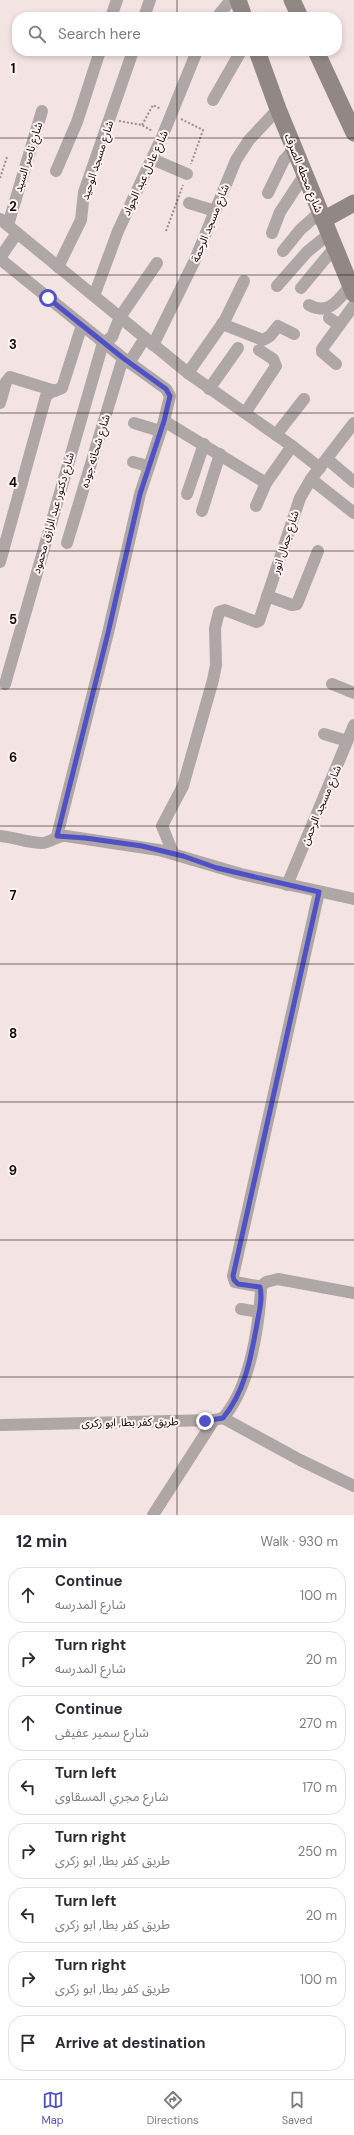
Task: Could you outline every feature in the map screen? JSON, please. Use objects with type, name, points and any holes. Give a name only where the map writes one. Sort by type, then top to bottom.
[{"type":"street","points":[[113,12],[117,0]]},
{"type":"street","points":[[146,12],[150,0]]},
{"type":"street","points":[[221,12],[231,0]]},
{"type":"street","points":[[238,0],[242,12]]},
{"type":"street","points":[[292,0],[298,12]]},
{"type":"street","points":[[56,171],[77,122],[98,56]]},
{"type":"street","name":"شارع مسجد الوحيد","points":[[58,267],[81,220],[84,192],[131,56]]},
{"type":"street","name":"شارع عادل عبد الجواد","points":[[94,296],[118,231],[152,159],[195,56]]},
{"type":"street","points":[[213,100],[238,56]]},
{"type":"street","name":"شارع محطه الصرف","points":[[259,56],[278,109],[305,174],[329,225],[352,290]]},
{"type":"street","points":[[318,56],[354,133]]},
{"type":"street","name":"شارع مسجد الرحمة","points":[[126,361],[149,342],[192,268],[230,173],[242,150],[278,109]]},
{"type":"street","name":"شارع ناصر السيد","points":[[0,259],[8,226],[42,111]]},
{"type":"street","points":[[268,193],[284,160],[295,148]]},
{"type":"street","points":[[152,159],[187,174]]},
{"type":"street","points":[[272,233],[280,212],[291,192],[305,174]]},
{"type":"street","points":[[189,203],[215,211]]},
{"type":"street","points":[[277,286],[329,225],[354,203]]},
{"type":"street","points":[[283,251],[300,230],[329,225]]},
{"type":"street","points":[[300,288],[329,225]]},
{"type":"street","points":[[8,226],[188,373],[292,446],[354,482]]},
{"type":"street","points":[[0,259],[103,343],[169,392],[170,400],[148,466],[57,836]]},
{"type":"street","points":[[103,343],[112,337],[120,317],[157,263]]},
{"type":"street","points":[[188,373],[222,324],[244,281]]},
{"type":"street","points":[[309,305],[319,310],[328,309],[352,290]]},
{"type":"street","points":[[336,364],[322,352],[323,346],[354,305]]},
{"type":"street","points":[[329,318],[339,325]]},
{"type":"street","points":[[222,324],[262,340],[270,336],[276,327],[280,326],[294,334]]},
{"type":"street","points":[[0,562],[46,396],[62,388],[82,325]]},
{"type":"street","name":"شارع دكتور عبد الرازق محمود","points":[[5,684],[103,343]]},
{"type":"street","points":[[210,389],[238,348]]},
{"type":"street","points":[[245,413],[276,366],[273,359],[259,350]]},
{"type":"street","name":"شارع شحاته جوده","points":[[67,543],[126,361]]},
{"type":"street","points":[[0,402],[6,382],[10,377],[55,391]]},
{"type":"street","points":[[276,435],[304,399]]},
{"type":"street","points":[[134,422],[162,426],[204,444],[266,483]]},
{"type":"street","name":"شارع جمال انور","points":[[173,853],[162,826],[183,786],[213,680],[216,665],[215,628],[219,612],[225,610],[254,622],[259,620],[299,502],[311,478],[354,423]]},
{"type":"street","points":[[187,494],[204,444]]},
{"type":"street","points":[[256,506],[266,483],[292,446]]},
{"type":"street","points":[[202,511],[220,454]]},
{"type":"street","points":[[133,462],[148,466]]},
{"type":"street","points":[[311,478],[354,512]]},
{"type":"street","points":[[267,596],[292,605],[297,604],[318,551]]},
{"type":"street","points":[[332,684],[354,693]]},
{"type":"street","name":"شارع مسجد الرحمن","points":[[288,885],[354,725]]},
{"type":"street","points":[[324,734],[347,741]]},
{"type":"street","points":[[0,836],[40,843],[47,842],[57,836],[122,843],[173,853],[217,868],[354,899]]},
{"type":"street","points":[[319,892],[233,1276],[234,1280],[238,1284],[260,1287],[266,1282],[278,1279],[354,1294]]},
{"type":"street","points":[[153,1515],[218,1419],[237,1398],[245,1377],[259,1312],[260,1287]]},
{"type":"street","points":[[241,1309],[259,1312]]},
{"type":"street","points":[[218,1419],[354,1486]]},
{"type":"street","name":"طريق كفر بطا, ابو زكرى","points":[[0,1425],[218,1419]]},
{"type":"path","points":[[110,120],[142,125],[153,105],[203,130],[166,231]]},
{"type":"path","points":[[0,178],[7,157]]},
{"type":"route","points":[[48,298],[103,343],[166,389],[170,396],[164,421],[140,494],[108,633],[57,836],[85,838],[142,846],[173,853],[217,868],[319,892],[233,1276],[235,1282],[238,1284],[257,1286],[260,1287],[261,1291],[251,1357],[237,1398],[223,1418],[219,1420],[205,1421]]}]
